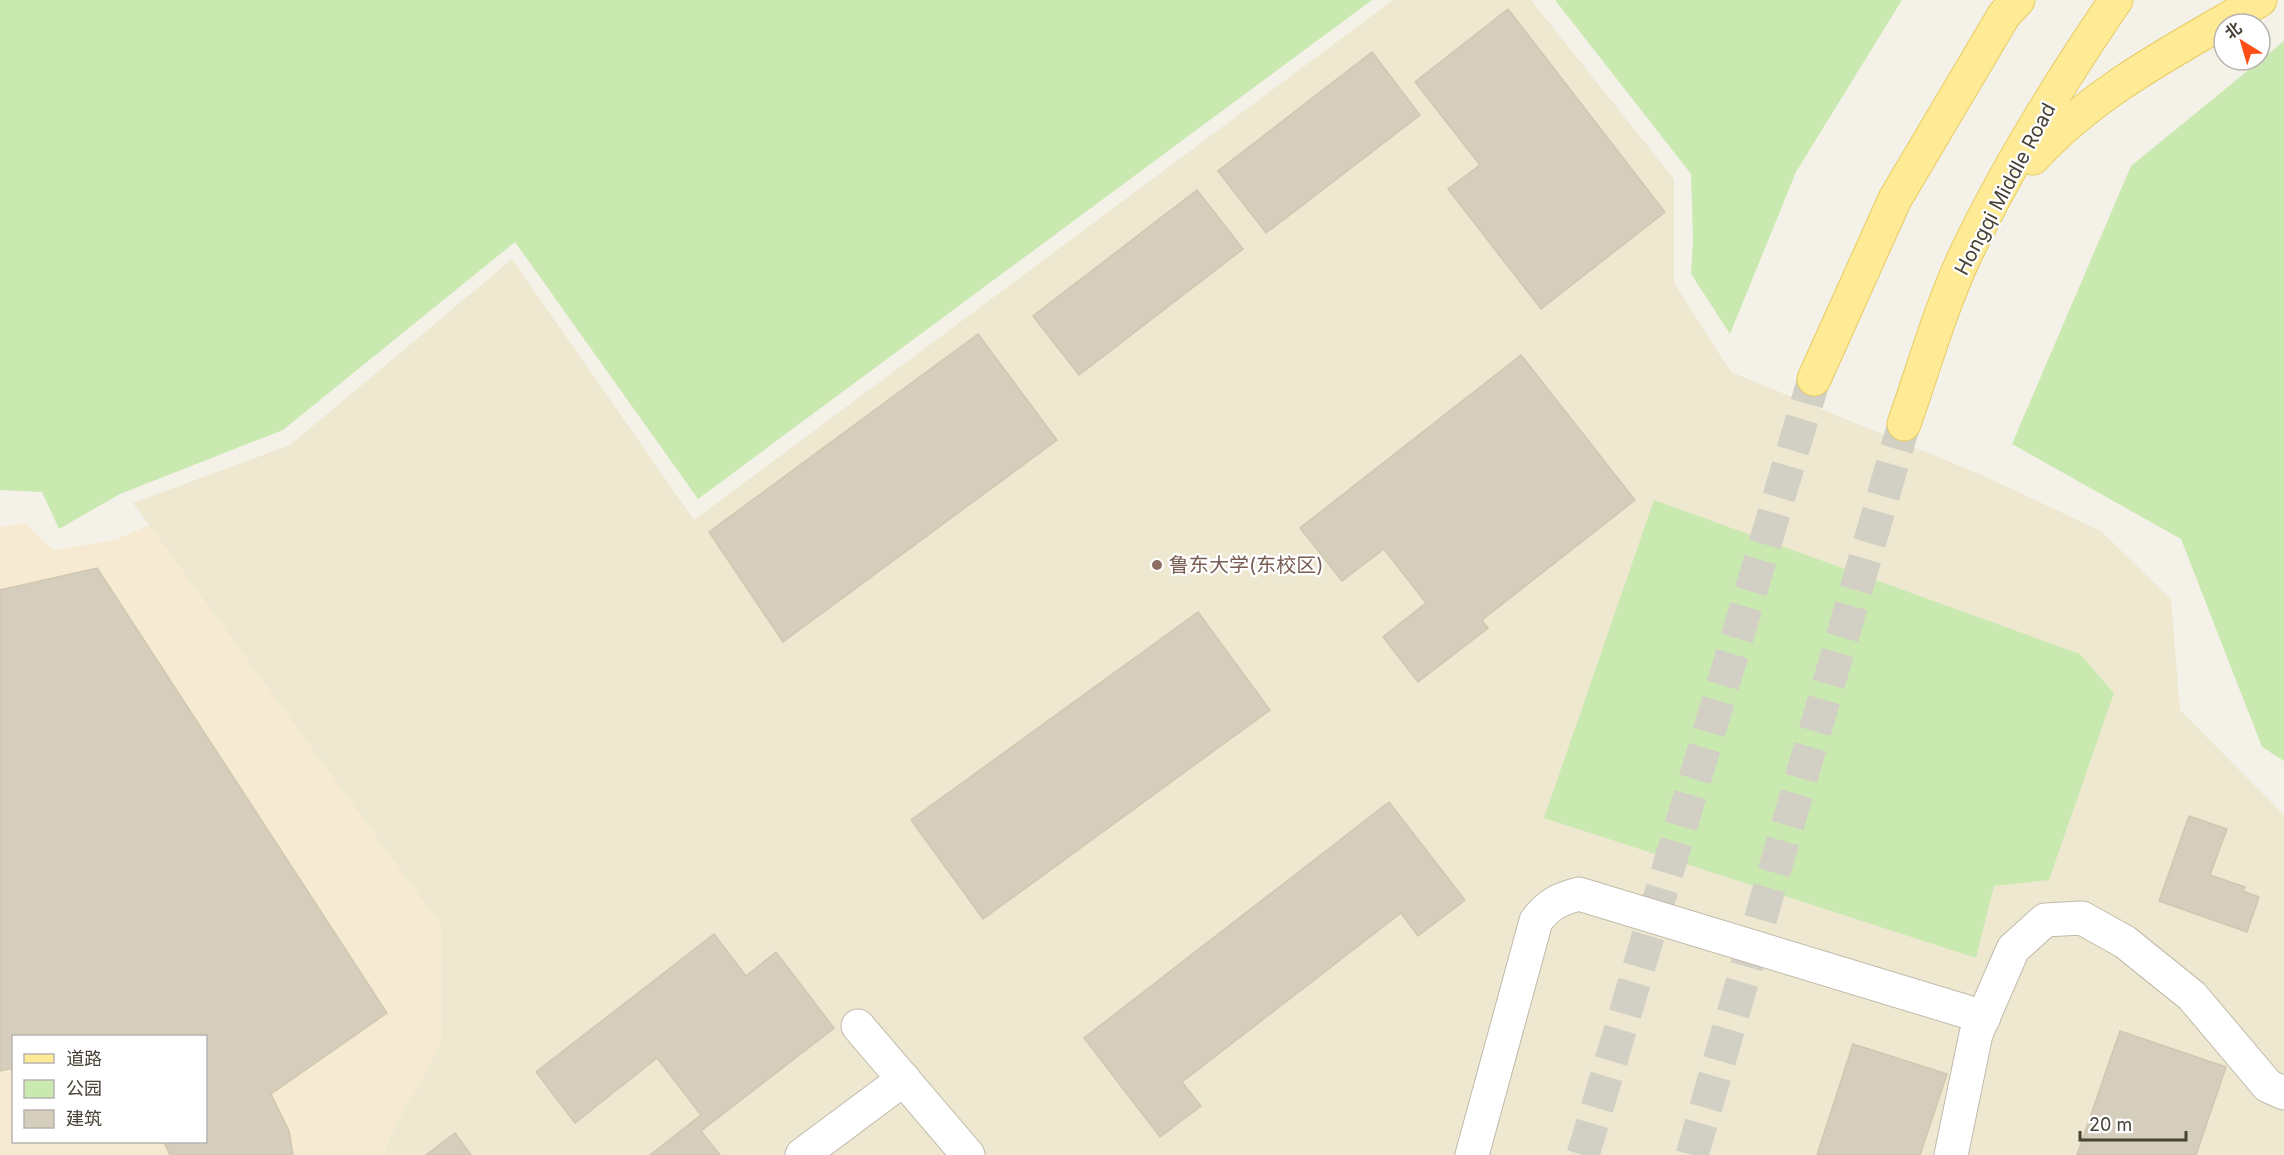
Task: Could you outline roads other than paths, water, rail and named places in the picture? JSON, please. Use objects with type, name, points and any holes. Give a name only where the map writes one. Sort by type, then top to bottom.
[{"type":"main road","name":"Hongqi Middle Road","points":[[1904,424],[1963,261],[1993,202],[2064,80],[2116,0]]},
{"type":"main road","points":[[1993,202],[2048,141],[2098,98],[2134,73],[2260,0]]},
{"type":"main road","points":[[1814,379],[1895,199],[2010,5]]},
{"type":"lane","points":[[1472,1155],[1536,921],[1545,909],[1559,899],[1579,894],[1984,1017]]},
{"type":"lane","points":[[1951,1155],[1976,1034],[2013,949],[2045,920],[2082,918],[2125,942],[2192,996],[2268,1086],[2284,1093]]},
{"type":"lane","points":[[858,1026],[968,1155]]},
{"type":"lane","points":[[802,1155],[904,1079]]},
{"type":"tunnel","points":[[1583,1155],[1814,379]]},
{"type":"tunnel","points":[[1692,1155],[1904,424]]},
{"type":"place","name":"鲁东大学(东校区)","points":[[1157,565]]}]
